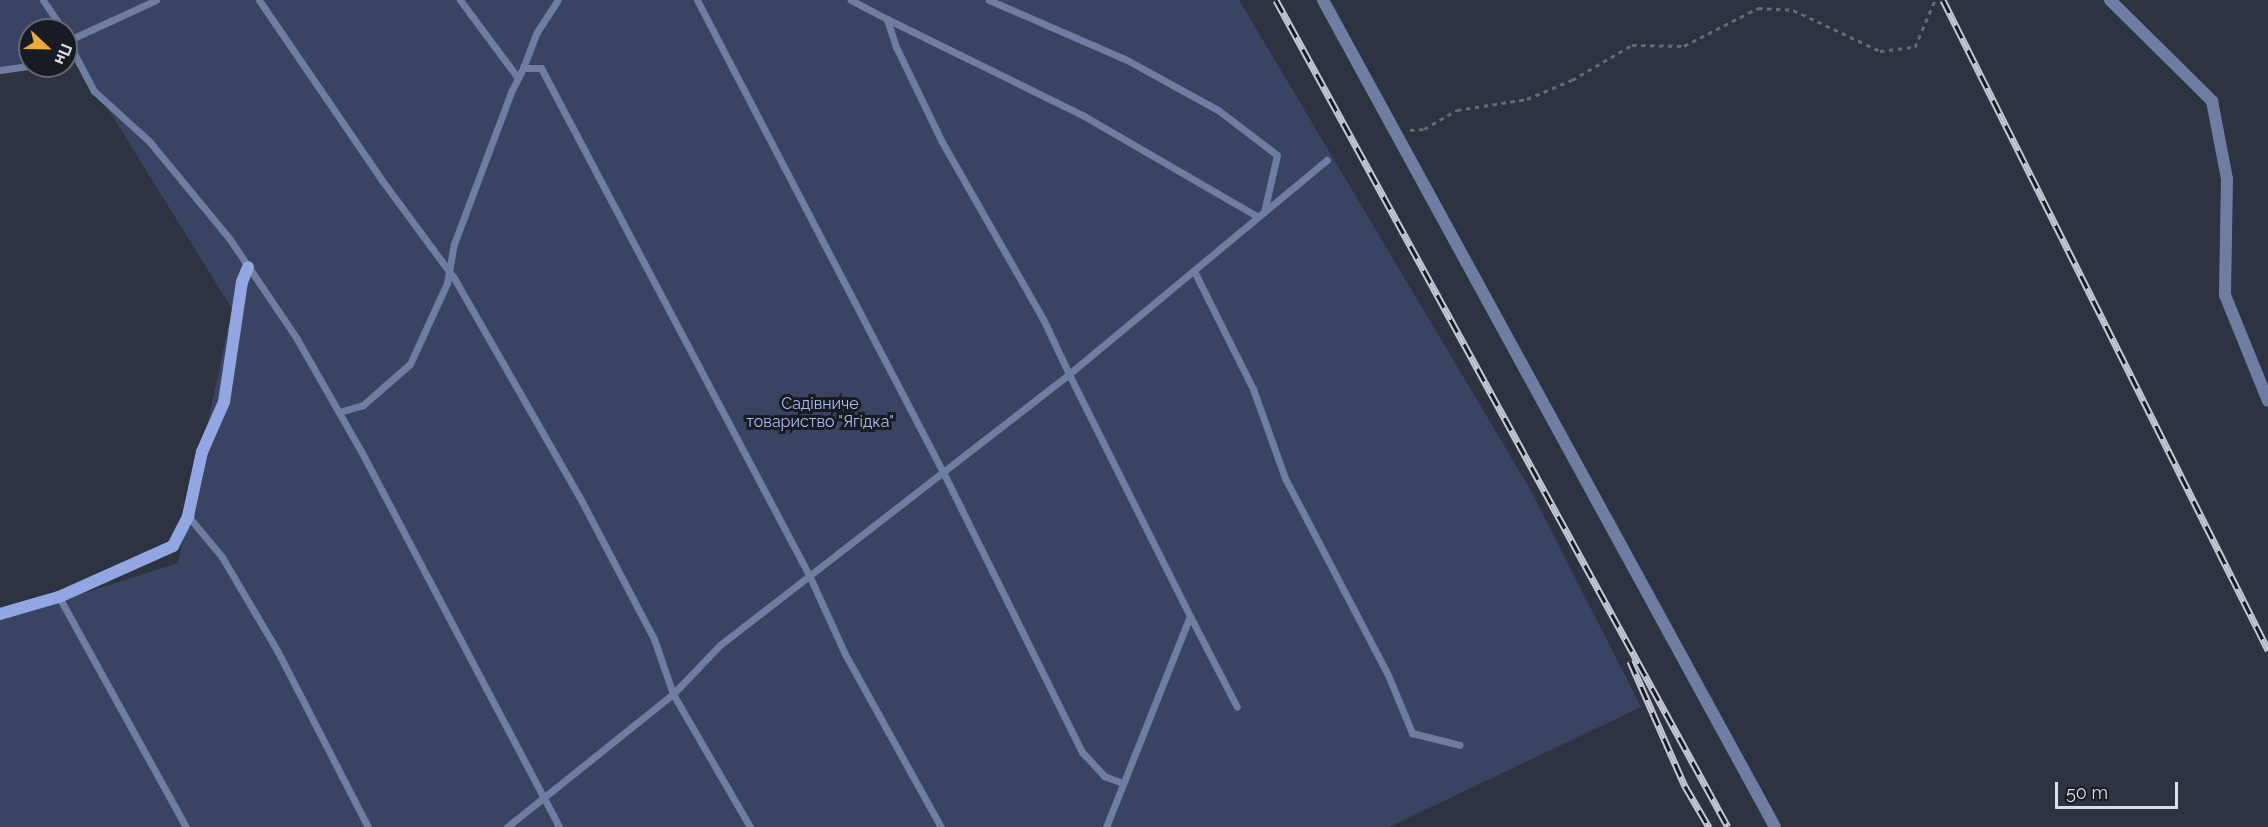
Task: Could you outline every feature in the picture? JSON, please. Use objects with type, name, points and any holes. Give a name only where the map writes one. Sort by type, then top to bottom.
[{"type":"street","points":[[1323,0],[1775,827]]},
{"type":"street","points":[[2110,0],[2212,101],[2227,179],[2225,295],[2268,401]]},
{"type":"street","points":[[0,614],[59,597],[173,546],[188,516],[202,452],[224,402],[242,282],[248,267]]},
{"type":"lane","points":[[43,0],[55,18]]},
{"type":"lane","points":[[78,34],[156,0]]},
{"type":"lane","points":[[259,0],[381,179],[454,278],[579,496],[654,639],[673,694],[750,827]]},
{"type":"lane","points":[[460,0],[518,78]]},
{"type":"lane","points":[[339,412],[363,405],[410,364],[447,283],[454,244],[518,78],[537,32],[558,0]]},
{"type":"lane","points":[[697,0],[943,472],[1082,752],[1104,776],[1122,783]]},
{"type":"lane","points":[[851,0],[1084,116],[1261,215]]},
{"type":"lane","points":[[989,0],[1127,60],[1218,110],[1277,155],[1261,215]]},
{"type":"lane","points":[[887,19],[896,47],[942,142],[1043,319],[1237,706]]},
{"type":"lane","points":[[78,66],[94,91],[149,141],[248,267],[297,339],[339,412],[559,827]]},
{"type":"lane","points":[[0,70],[18,68]]},
{"type":"lane","points":[[523,68],[542,69],[809,575],[845,654],[941,827]]},
{"type":"lane","points":[[507,827],[673,694],[720,645],[1069,374],[1327,160]]},
{"type":"lane","points":[[1194,271],[1253,389],[1285,478],[1388,675],[1412,733],[1460,745]]},
{"type":"lane","points":[[188,516],[222,557],[278,651],[368,827]]},
{"type":"lane","points":[[59,597],[186,827]]},
{"type":"lane","points":[[1106,827],[1190,616]]},
{"type":"path","points":[[1396,131],[1424,129],[1457,110],[1527,99],[1572,80],[1632,45],[1684,46],[1758,8],[1793,10],[1880,51],[1915,47],[1935,0]]},
{"type":"green space","name":"Садівниче товариство \"Ягідка\"","points":[[0,0],[1239,0],[1530,489],[1641,707],[1389,827],[0,827],[0,620],[178,563],[232,309],[78,60],[78,18],[18,18],[18,68],[0,72]]},
{"type":"railway","points":[[1276,0],[1728,827]]},
{"type":"railway","points":[[1943,0],[2268,650]]},
{"type":"railway","points":[[1630,661],[1685,786],[1709,827]]}]
